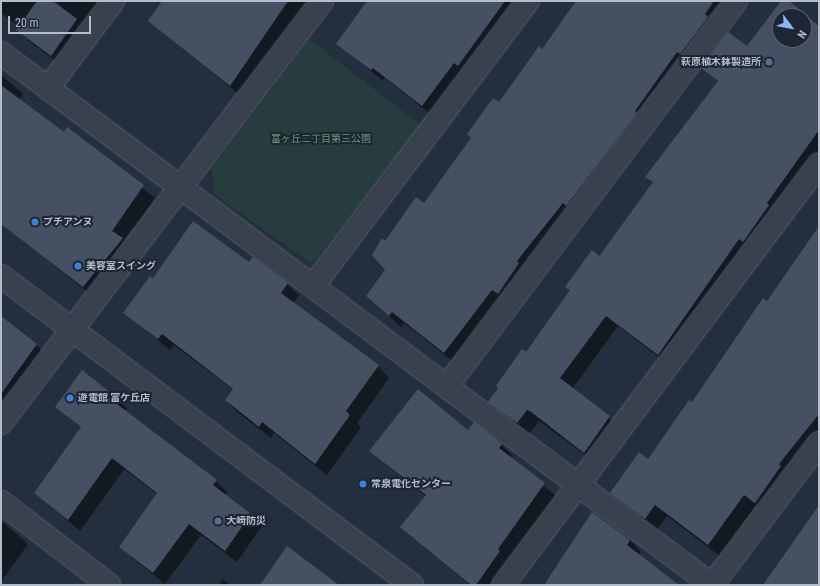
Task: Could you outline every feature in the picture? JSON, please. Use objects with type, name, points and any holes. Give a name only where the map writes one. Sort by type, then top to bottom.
[{"type":"street","points":[[48,88],[113,1]]},
{"type":"street","points":[[1,423],[322,1]]},
{"type":"street","points":[[313,286],[528,1]]},
{"type":"street","points":[[447,386],[736,1]]},
{"type":"street","points":[[1,53],[712,585],[819,443]]},
{"type":"street","points":[[504,585],[819,164]]},
{"type":"street","points":[[1,276],[412,585]]},
{"type":"street","points":[[1,502],[98,582]]},
{"type":"green space","name":"富ヶ丘二丁目第三公園","points":[[309,39],[421,125],[312,264],[215,195],[211,169]]},
{"type":"building","points":[[37,1],[53,1],[77,19],[51,56],[16,30]]},
{"type":"building","points":[[162,1],[288,1],[230,86],[148,21]]},
{"type":"building","points":[[367,1],[505,1],[458,66],[454,63],[422,106],[373,68],[371,70],[336,44]]},
{"type":"building","points":[[576,1],[714,1],[705,14],[708,17],[680,54],[677,52],[635,111],[637,113],[566,206],[563,203],[517,261],[519,263],[498,294],[492,290],[444,353],[392,312],[389,316],[366,296],[385,270],[372,255],[382,238],[385,241],[416,197],[424,203],[471,138],[467,134],[493,98],[499,102],[539,46],[542,49]]},
{"type":"building","points":[[781,1],[789,1],[797,8],[776,8]]},
{"type":"building","points":[[772,13],[772,48],[812,48],[812,20],[819,26],[819,130],[767,203],[769,205],[743,242],[739,239],[658,355],[606,316],[560,378],[610,416],[584,453],[530,411],[527,410],[517,423],[488,402],[498,388],[496,386],[522,349],[526,352],[570,290],[565,287],[592,250],[599,256],[653,182],[645,177],[718,81],[701,68],[728,32],[747,46]]},
{"type":"building","points":[[1,85],[64,132],[67,127],[144,185],[112,231],[123,238],[83,287],[1,224]]},
{"type":"building","points":[[193,221],[249,262],[253,257],[288,283],[281,293],[379,365],[346,411],[350,415],[315,464],[262,422],[259,427],[225,400],[233,389],[162,334],[158,339],[123,313],[150,276],[153,278]]},
{"type":"building","points":[[819,226],[819,414],[779,464],[781,466],[755,503],[744,495],[708,545],[655,505],[645,519],[610,493],[639,452],[648,459],[689,400],[692,402],[763,298],[767,301]]},
{"type":"building","points":[[1,316],[37,344],[1,394]]},
{"type":"building","points":[[82,370],[116,397],[113,401],[217,480],[213,485],[251,514],[225,551],[189,524],[153,573],[119,547],[157,493],[112,458],[68,520],[34,493],[81,427],[55,407]]},
{"type":"building","points":[[418,389],[468,430],[474,422],[502,444],[499,448],[545,483],[498,549],[500,551],[476,585],[471,585],[400,527],[426,495],[369,451]]},
{"type":"building","points":[[819,505],[819,585],[763,585]]},
{"type":"building","points":[[592,512],[630,540],[627,545],[679,585],[544,585]]},
{"type":"building","points":[[287,546],[339,585],[260,585]]},
{"type":"place","name":"萩原植木鉢製造所","points":[[769,62]]},
{"type":"place","name":"プチアンヌ","points":[[35,222]]},
{"type":"place","name":"美容室スイング","points":[[78,266]]},
{"type":"place","name":"遊電館 富ケ丘店","points":[[70,398]]},
{"type":"place","name":"常泉電化センター","points":[[363,484]]},
{"type":"place","name":"大崎防災","points":[[218,521]]}]
